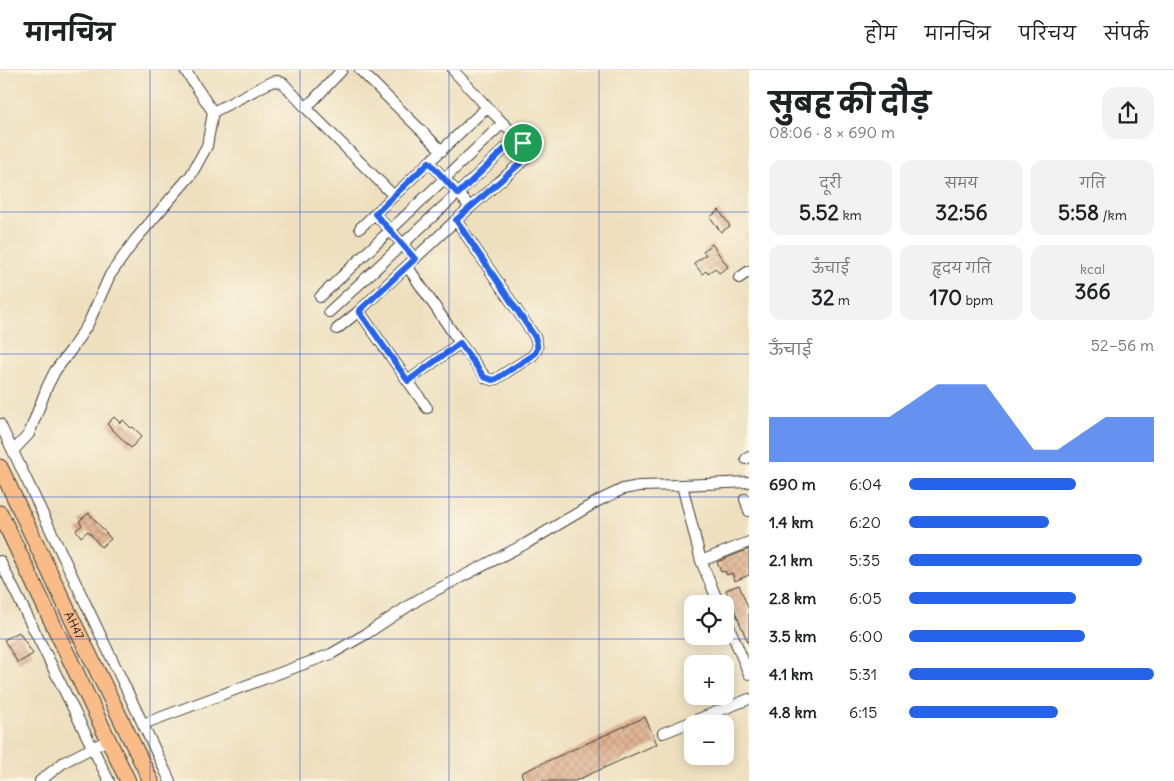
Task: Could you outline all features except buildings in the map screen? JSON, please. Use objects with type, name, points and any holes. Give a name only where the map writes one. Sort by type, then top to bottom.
[{"type":"highway","name":"AH47","points":[[0,468],[151,781]]},
{"type":"highway","name":"AH47","points":[[0,513],[128,781]]},
{"type":"street","points":[[13,451],[29,434],[47,386],[88,324],[110,275],[135,240],[191,175],[207,146],[213,112],[185,70]]},
{"type":"street","points":[[306,108],[342,70]]},
{"type":"street","points":[[360,70],[442,151]]},
{"type":"street","points":[[337,329],[524,160],[527,155],[527,150],[523,143],[453,70]]},
{"type":"street","points":[[213,112],[271,82],[283,83],[394,196]]},
{"type":"street","points":[[360,228],[487,107]]},
{"type":"street","points":[[320,297],[502,123]]},
{"type":"street","points":[[329,312],[458,194],[517,137]]},
{"type":"street","points":[[429,162],[470,207]]},
{"type":"street","points":[[375,214],[403,244],[411,262],[460,343],[484,377],[492,380],[532,356],[536,352],[538,345],[535,337],[456,220]]},
{"type":"street","points":[[739,278],[749,271]]},
{"type":"street","points":[[359,311],[427,408]]},
{"type":"street","points":[[408,381],[460,343]]},
{"type":"street","points":[[0,424],[170,781]]},
{"type":"street","points":[[143,724],[331,654],[366,634],[419,599],[527,543],[623,489],[639,486],[749,482]]},
{"type":"street","points":[[682,485],[701,561],[715,595]]},
{"type":"street","points":[[745,498],[749,511]]},
{"type":"street","points":[[701,561],[749,542]]},
{"type":"street","points":[[0,562],[109,781]]},
{"type":"street","points":[[734,638],[749,674]]},
{"type":"street","points":[[663,733],[749,699]]},
{"type":"street","points":[[40,781],[64,762],[108,740]]},
{"type":"route","points":[[517,137],[523,143],[527,150],[524,160],[456,220],[535,337],[538,345],[536,352],[492,380],[484,377],[460,343],[408,381],[359,311],[415,259],[375,214],[429,162],[458,194],[517,137]]}]
